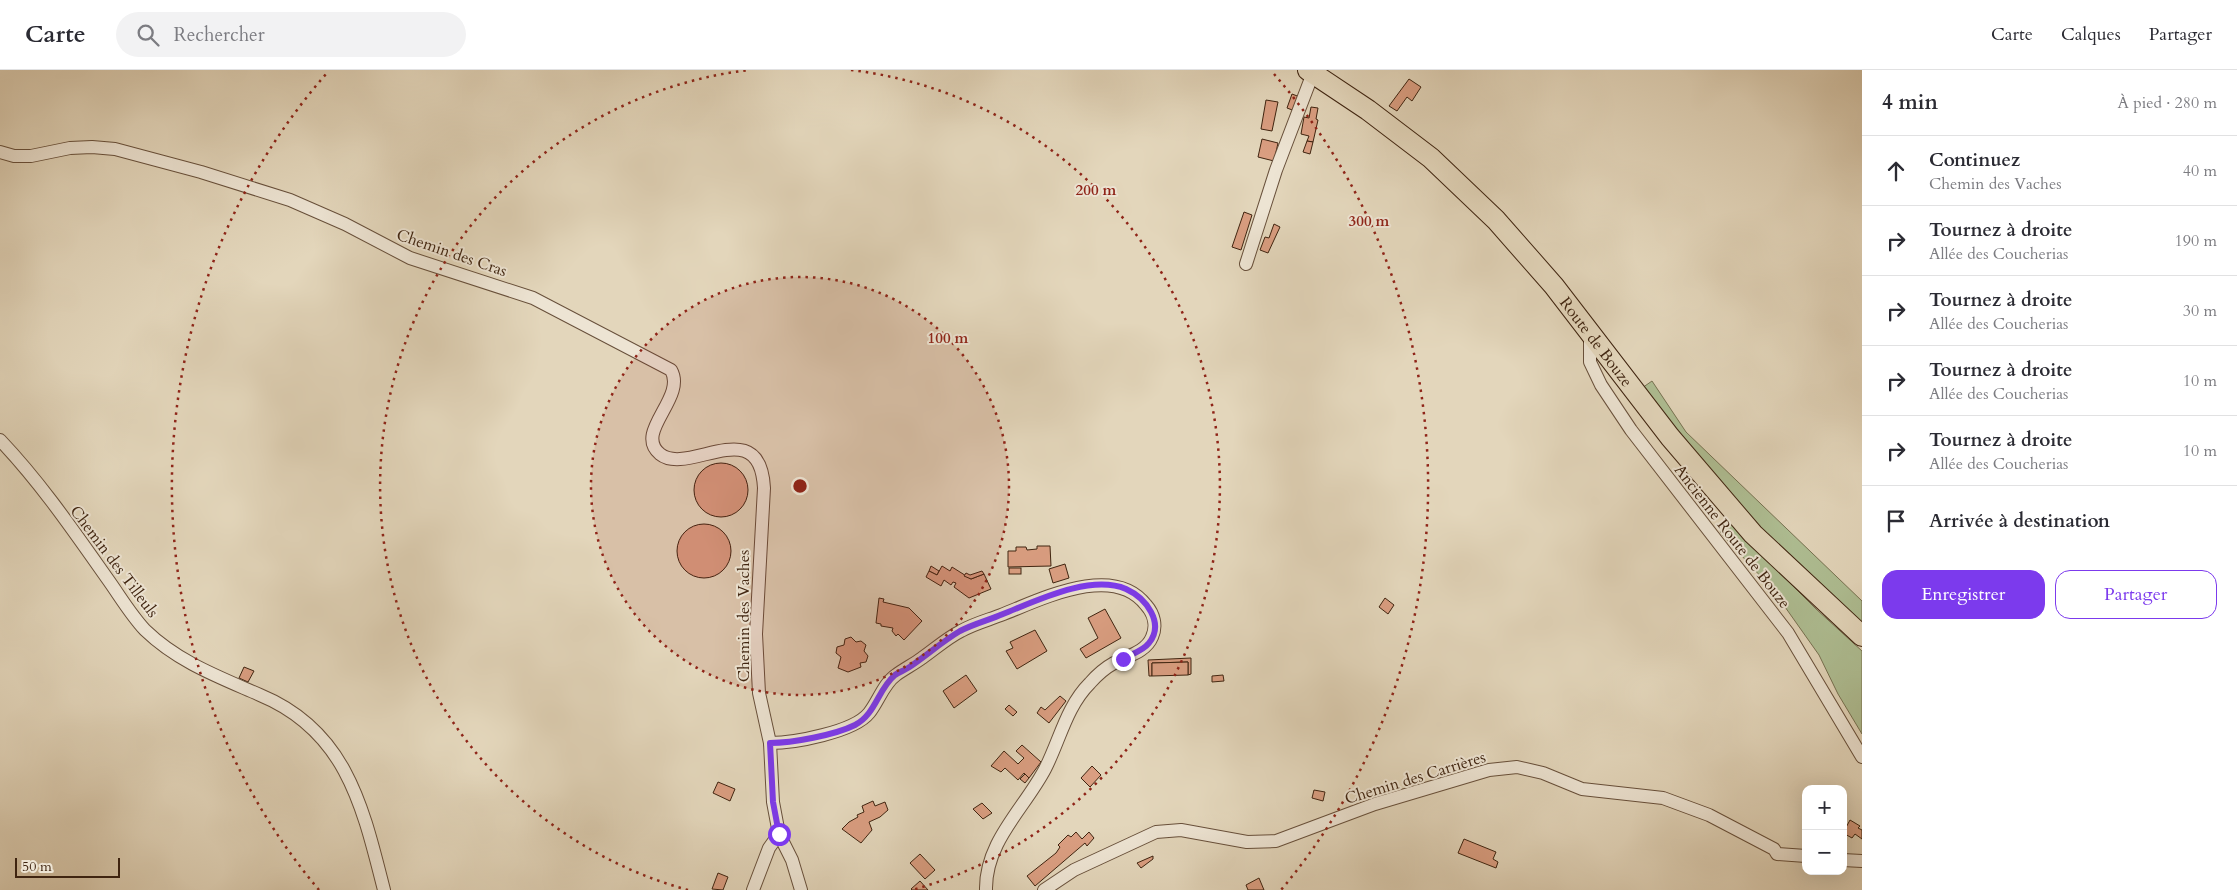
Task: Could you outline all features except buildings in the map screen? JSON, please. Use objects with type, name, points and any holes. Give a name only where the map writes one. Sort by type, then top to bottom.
[{"type":"main road","name":"Route de Bouze","points":[[1311,72],[1368,110],[1430,158],[1496,220],[1554,286],[1670,437],[1753,534],[1862,636]]},
{"type":"street","points":[[1246,264],[1276,170],[1311,72]]},
{"type":"street","name":"Chemin des Cras","points":[[0,152],[22,156],[92,146],[115,149],[201,172],[311,209],[345,224],[410,258],[533,298],[671,370],[675,386],[652,438],[659,453],[667,458],[676,459],[721,450],[739,450],[756,459]]},
{"type":"street","name":"Ancienne Route de Bouze","points":[[1590,333],[1590,362],[1601,386],[1631,430],[1788,633],[1862,757]]},
{"type":"street","name":"Chemin des Tilleuls","points":[[0,440],[45,494],[144,629],[187,662],[227,682],[261,695],[308,722],[336,756],[346,774],[368,826],[384,890]]},
{"type":"street","name":"Chemin des Vaches","points":[[756,459],[762,472],[764,488],[757,596],[759,693],[770,743],[773,802],[779,834],[792,860],[801,890]]},
{"type":"street","points":[[770,743],[822,736],[855,724],[868,714],[894,676],[961,631],[1050,596],[1085,587],[1105,585],[1119,587],[1140,598],[1154,618],[1152,638],[1141,650],[1113,664],[1096,676],[1073,704],[1046,767],[1037,783],[1016,811],[993,854],[986,877],[986,890]]},
{"type":"street","name":"Chemin des Carrières","points":[[1044,890],[1074,870],[1156,832],[1168,830],[1193,831],[1260,843],[1276,841],[1375,804],[1489,770],[1517,767],[1543,773],[1582,789],[1664,798],[1716,819],[1774,849],[1777,854],[1802,856]]},
{"type":"street","points":[[753,890],[769,848],[779,834]]},
{"type":"street","points":[[1847,860],[1862,861]]},
{"type":"green space","points":[[1652,381],[1686,432],[1862,601],[1862,625],[1767,535],[1729,494],[1642,388]]},
{"type":"green space","points":[[1729,522],[1816,609],[1862,651],[1862,734],[1838,694],[1819,655],[1773,590],[1720,532]]},
{"type":"route","points":[[779,834],[773,802],[770,743],[822,736],[855,724],[868,714],[894,676],[961,631],[1066,591],[1085,587],[1112,585],[1128,590],[1140,598],[1154,618],[1154,631],[1148,644],[1141,650],[1123,659]]}]
